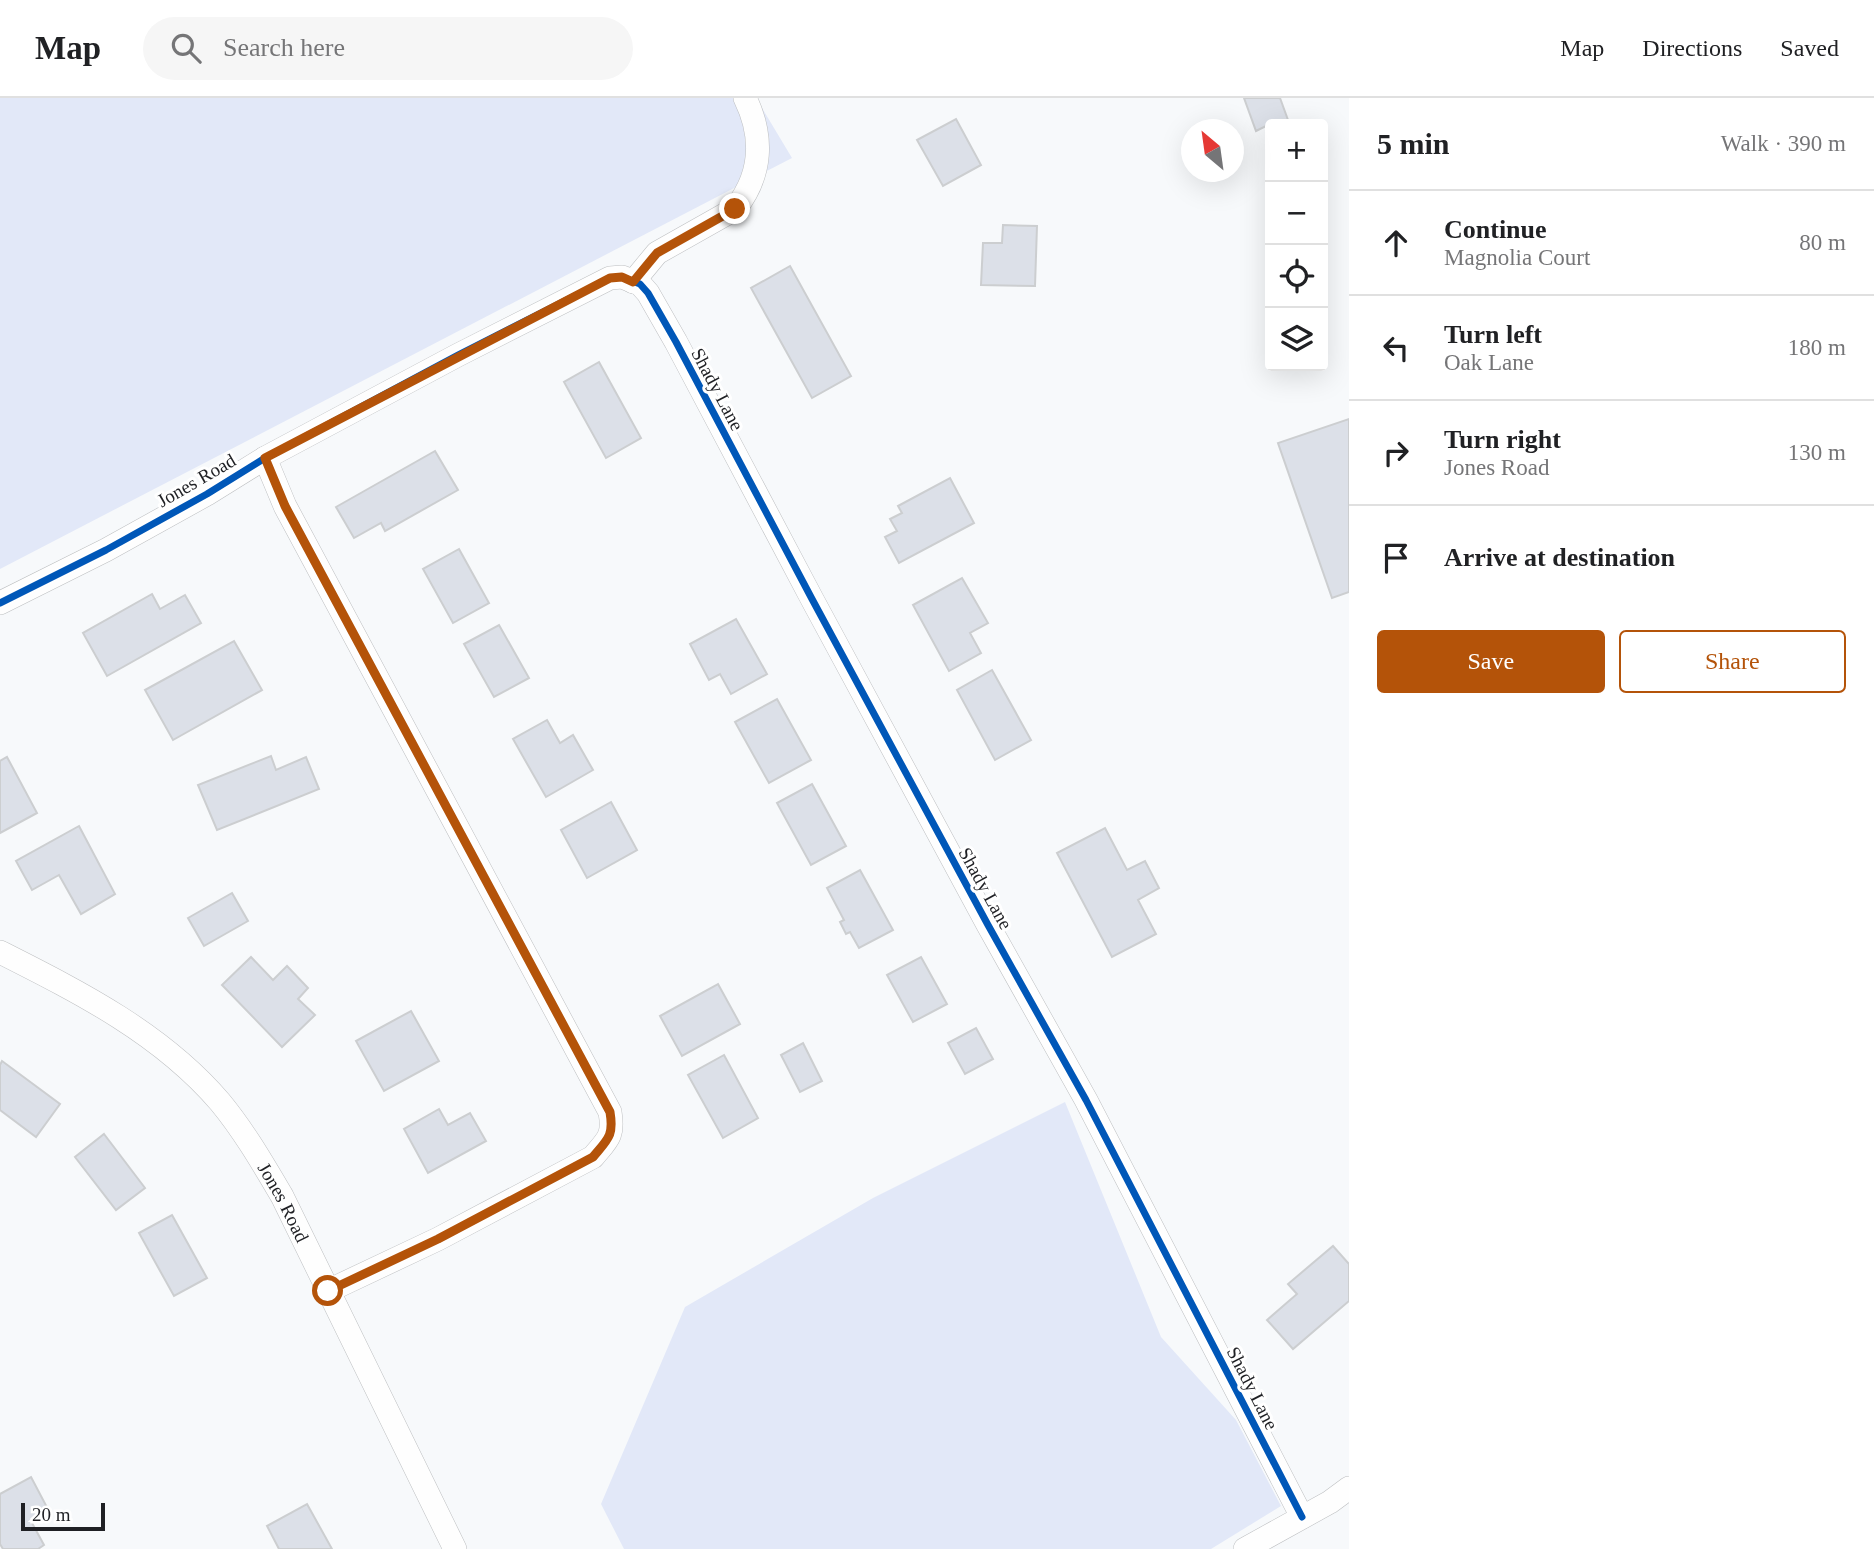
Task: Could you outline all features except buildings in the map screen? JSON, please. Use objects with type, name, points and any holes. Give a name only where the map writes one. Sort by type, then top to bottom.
[{"type":"street","points":[[633,282],[657,253],[735,209],[743,199],[753,182],[758,149],[745,98]]},
{"type":"street","name":"Jones Road","points":[[0,603],[185,507],[265,458],[610,278],[622,277],[633,282]]},
{"type":"street","name":"Shady Lane","points":[[633,282],[640,284],[648,293],[676,342],[988,925],[1086,1100],[1303,1517]]},
{"type":"street","points":[[265,458],[285,506],[610,1112],[613,1128],[593,1157],[438,1239],[328,1291]]},
{"type":"street","name":"Jones Road","points":[[0,952],[76,991],[128,1022],[185,1067],[220,1102],[251,1144],[282,1196],[455,1549]]},
{"type":"street","points":[[1245,1549],[1349,1488]]},
{"type":"shaded area","points":[[0,98],[756,98],[792,158],[0,569]]},
{"type":"shaded area","points":[[1065,1102],[1161,1337],[1236,1420],[1281,1506],[1211,1549],[624,1549],[601,1504],[685,1307],[873,1198]]},
{"type":"cycle path","points":[[0,603],[106,550],[207,494],[265,458],[458,355],[610,278],[622,277],[640,284],[676,342],[988,925],[1086,1100],[1302,1517]]},
{"type":"cycle path","points":[[265,458],[285,506],[610,1112],[611,1120],[609,1137],[593,1157],[438,1239],[328,1291]]},
{"type":"route","points":[[328,1291],[438,1239],[593,1157],[611,1136],[613,1128],[610,1112],[285,506],[265,458],[610,278],[622,277],[633,282],[657,253],[735,209]]}]
